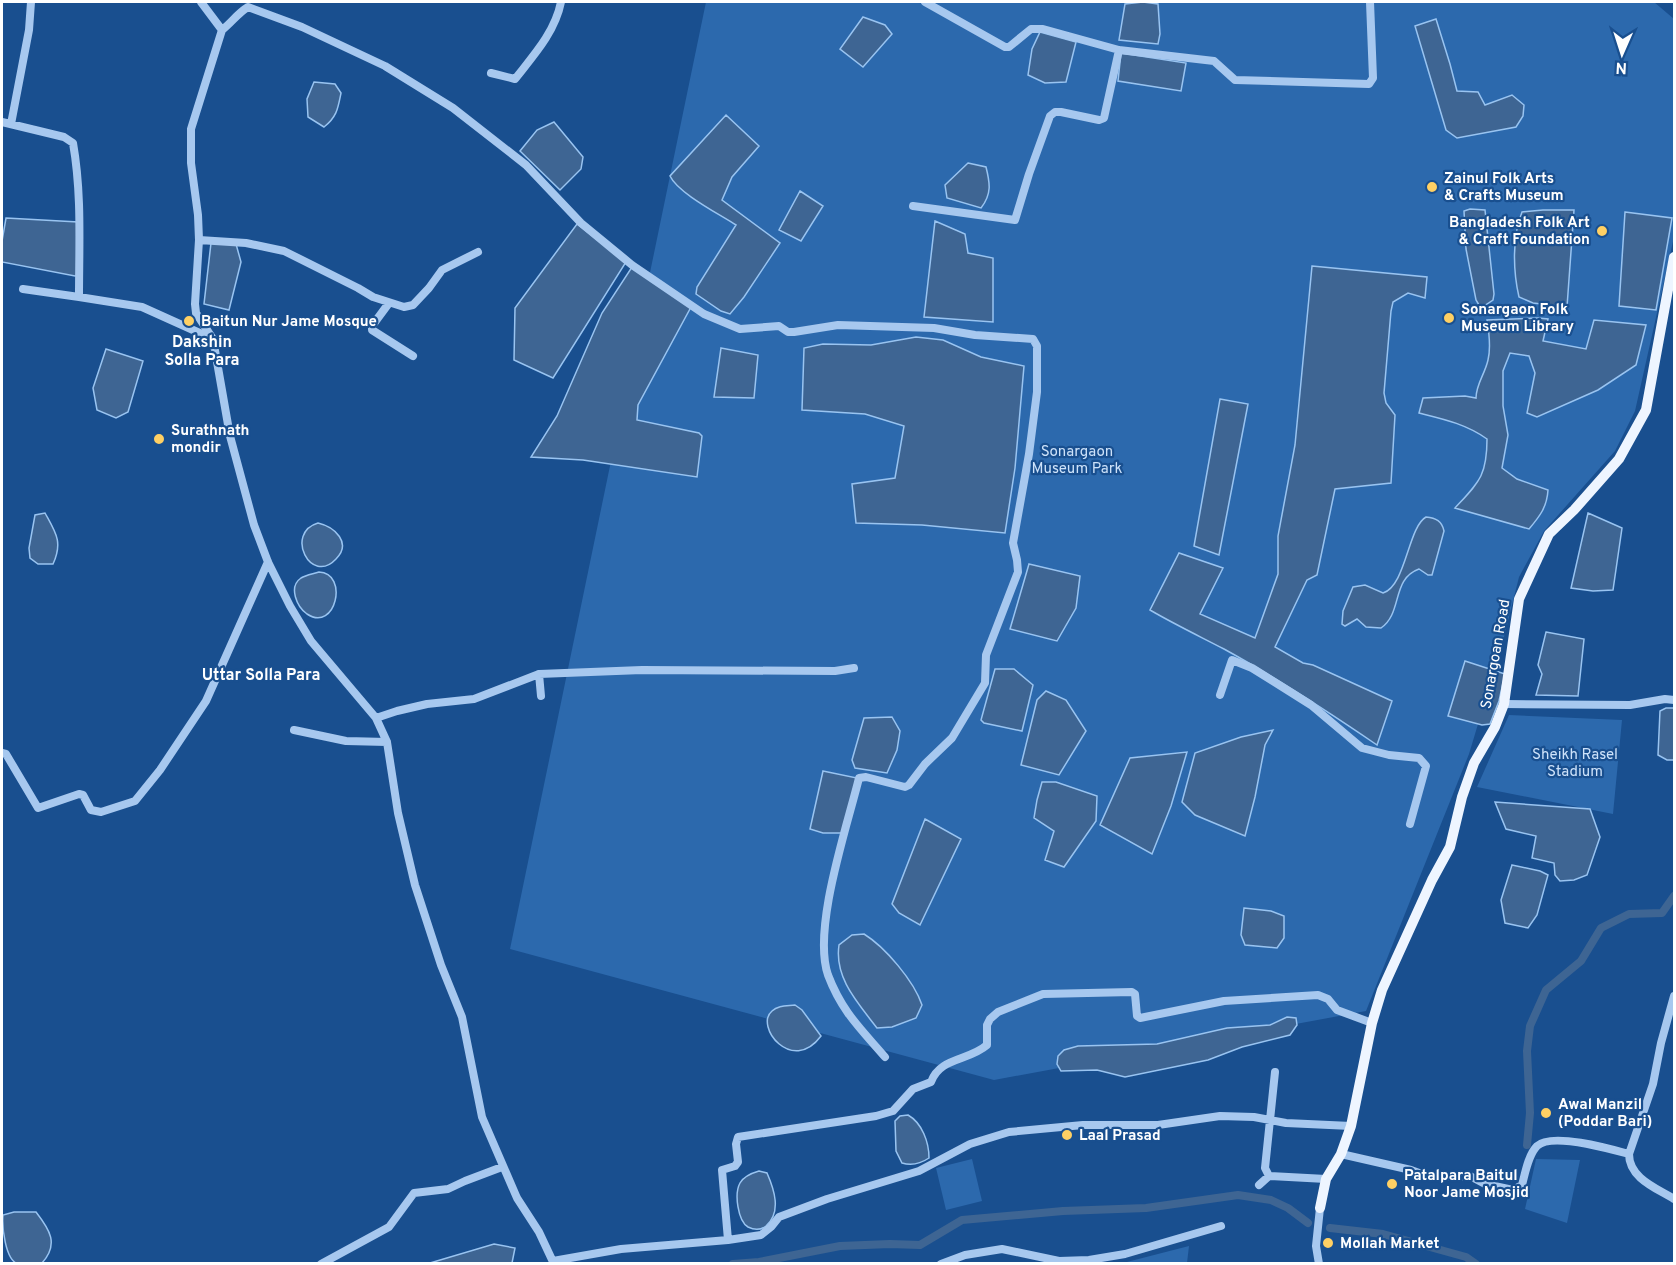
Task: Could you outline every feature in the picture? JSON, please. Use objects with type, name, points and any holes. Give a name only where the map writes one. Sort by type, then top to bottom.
[{"type":"main road","name":"Sonargoan Road","points":[[1320,1208],[1326,1179],[1341,1154],[1351,1126],[1371,1023],[1382,990],[1432,880],[1450,847],[1462,798],[1474,763],[1495,727],[1504,704],[1519,600],[1549,534],[1574,510],[1619,459],[1646,410],[1674,256]]},
{"type":"street","points":[[11,124],[29,30],[31,2]]},
{"type":"street","points":[[201,2],[222,30]]},
{"type":"street","points":[[492,73],[515,79],[545,41],[558,17],[561,2]]},
{"type":"street","points":[[925,2],[1005,47],[1009,47],[1034,28],[1119,50],[1214,61],[1234,80],[1369,84],[1373,78],[1370,2]]},
{"type":"street","points":[[885,1057],[850,1018],[828,975],[823,934],[838,860],[859,778],[866,777],[905,787],[909,785],[925,764],[952,738],[985,683],[986,655],[1018,572],[1012,543],[1029,454],[1037,392],[1037,346],[1033,339],[975,335],[934,328],[838,325],[794,332],[788,332],[779,326],[740,329],[704,314],[632,265],[581,223],[526,165],[453,108],[385,66],[302,27],[248,7],[222,30],[191,129],[190,163],[198,215],[199,240],[196,313],[213,339],[230,436],[254,525],[268,562],[311,641],[376,718],[387,742],[398,813],[415,885],[441,965],[462,1017],[482,1117],[517,1198],[539,1232],[554,1262],[621,1249],[761,1235],[779,1217],[827,1199],[919,1171],[970,1144],[1009,1132],[1083,1125],[1158,1125],[1220,1116],[1351,1126]]},
{"type":"street","points":[[913,206],[1015,220],[1050,116],[1055,112],[1061,112],[1099,120],[1104,118],[1119,50]]},
{"type":"street","points":[[2,122],[64,137],[73,143],[80,212],[79,297]]},
{"type":"street","points":[[199,240],[246,243],[284,251],[373,297],[404,307],[413,305],[442,270],[478,252]]},
{"type":"street","points":[[23,290],[142,307],[213,339]]},
{"type":"street","points":[[388,303],[372,326],[372,330],[413,356]]},
{"type":"street","points":[[2,753],[6,754],[38,808],[79,794],[83,795],[91,810],[95,812],[135,801],[171,756],[206,701],[268,562]]},
{"type":"street","points":[[1220,695],[1232,660],[1252,668],[1311,705],[1362,748],[1389,755],[1419,758],[1426,766],[1410,824]]},
{"type":"street","points":[[376,718],[427,704],[474,699],[538,674],[642,670],[835,671],[854,668]]},
{"type":"street","points":[[538,674],[541,696]]},
{"type":"street","points":[[1504,704],[1630,705],[1665,699],[1674,700]]},
{"type":"street","points":[[294,730],[346,741],[387,742]]},
{"type":"street","points":[[728,1240],[722,1170],[735,1166],[738,1162],[736,1144],[738,1137],[876,1116],[893,1111],[913,1089],[931,1082],[937,1070],[952,1061],[980,1052],[987,1046],[987,1025],[998,1012],[1043,994],[1132,992],[1135,994],[1137,1016],[1140,1018],[1224,1000],[1318,995],[1328,999],[1337,1010],[1371,1023]]},
{"type":"street","points":[[1674,996],[1660,1043],[1653,1084],[1629,1154],[1629,1162],[1635,1175],[1674,1199]]},
{"type":"street","points":[[1269,1176],[1265,1168],[1275,1072]]},
{"type":"street","points":[[1341,1154],[1411,1170],[1430,1177],[1470,1176],[1485,1184],[1513,1190],[1522,1185],[1534,1150],[1538,1144],[1544,1142],[1562,1140],[1629,1154]]},
{"type":"street","points":[[321,1263],[389,1227],[414,1193],[448,1190],[465,1180],[502,1167]]},
{"type":"street","points":[[1259,1185],[1269,1176],[1326,1179]]},
{"type":"street","points":[[1319,1263],[1316,1246],[1320,1208]]},
{"type":"street","points":[[941,1263],[965,1255],[1002,1249],[1059,1261],[1089,1260],[1125,1254],[1221,1226]]},
{"type":"green space","name":"Sonargaon Museum Park","points":[[706,2],[1654,2],[1674,19],[1674,237],[1635,411],[1615,451],[1544,531],[1519,577],[1503,641],[1469,754],[1366,1011],[994,1080],[510,949]]},
{"type":"green space","name":"Sheikh Rasel Stadium","points":[[1509,715],[1622,720],[1613,814],[1477,787]]},
{"type":"green space","points":[[972,1159],[982,1201],[946,1210],[936,1168]]},
{"type":"green space","points":[[1536,1159],[1580,1160],[1567,1223],[1525,1209]]},
{"type":"green space","points":[[1189,1246],[1187,1263],[1123,1263]]},
{"type":"shaded area","points":[[1143,2],[1158,4],[1160,34],[1158,44],[1119,40],[1125,4]]},
{"type":"shaded area","points":[[863,17],[885,25],[892,34],[863,67],[840,49]]},
{"type":"shaded area","points":[[1436,19],[1457,91],[1478,92],[1485,105],[1512,95],[1524,105],[1523,116],[1516,127],[1457,138],[1446,130],[1415,26]]},
{"type":"shaded area","points":[[1040,32],[1076,42],[1066,82],[1045,83],[1028,75],[1032,49]]},
{"type":"shaded area","points":[[1121,53],[1186,63],[1181,91],[1118,81]]},
{"type":"shaded area","points":[[314,82],[335,84],[341,93],[334,116],[324,127],[308,117],[307,99]]},
{"type":"shaded area","points":[[726,115],[759,146],[732,177],[722,200],[780,243],[730,314],[721,311],[696,294],[697,287],[736,225],[690,196],[674,183],[670,176]]},
{"type":"shaded area","points":[[554,122],[583,157],[581,169],[560,190],[520,151],[537,130]]},
{"type":"shaded area","points":[[968,163],[986,167],[989,188],[987,198],[981,208],[947,198],[945,185]]},
{"type":"shaded area","points":[[800,191],[823,206],[801,241],[779,230]]},
{"type":"shaded area","points":[[1485,210],[1494,294],[1493,300],[1484,306],[1479,305],[1476,300],[1466,249],[1464,211]]},
{"type":"shaded area","points":[[1574,210],[1567,307],[1533,303],[1519,297],[1514,254],[1516,232],[1522,212]]},
{"type":"shaded area","points":[[1625,212],[1672,218],[1656,310],[1619,306]]},
{"type":"shaded area","points":[[6,218],[78,222],[78,275],[2,262],[2,241]]},
{"type":"shaded area","points":[[935,221],[965,234],[968,253],[993,258],[993,322],[924,317]]},
{"type":"shaded area","points":[[577,224],[626,262],[553,378],[514,360],[515,308]]},
{"type":"shaded area","points":[[211,243],[236,244],[241,262],[229,310],[204,304]]},
{"type":"shaded area","points":[[1312,266],[1427,277],[1425,298],[1408,293],[1393,302],[1391,311],[1384,393],[1386,403],[1395,415],[1391,483],[1335,489],[1317,575],[1307,580],[1275,647],[1303,663],[1313,665],[1392,701],[1377,745],[1263,671],[1150,610],[1179,553],[1223,568],[1200,614],[1255,638],[1278,574],[1278,536],[1295,445]]},
{"type":"shaded area","points":[[632,267],[691,307],[638,405],[637,420],[699,433],[702,436],[697,477],[583,460],[531,457],[557,416],[602,313]]},
{"type":"shaded area","points":[[1548,319],[1543,341],[1586,349],[1594,320],[1646,325],[1636,365],[1598,390],[1537,417],[1527,413],[1535,373],[1529,356],[1510,353],[1503,371],[1503,406],[1508,435],[1502,468],[1517,479],[1548,490],[1542,511],[1529,529],[1455,508],[1480,478],[1487,452],[1487,439],[1463,426],[1419,413],[1423,398],[1465,396],[1476,398],[1477,388],[1489,355],[1487,320]]},
{"type":"shaded area","points":[[916,337],[943,340],[981,357],[1024,366],[1015,468],[1005,533],[922,525],[856,523],[852,484],[895,478],[904,426],[865,414],[802,410],[804,348],[823,344],[871,345]]},
{"type":"shaded area","points":[[721,348],[758,355],[754,398],[714,397]]},
{"type":"shaded area","points":[[106,349],[143,361],[128,412],[116,418],[97,410],[93,388]]},
{"type":"shaded area","points":[[1220,399],[1248,404],[1219,555],[1194,546]]},
{"type":"shaded area","points":[[45,513],[58,543],[53,564],[38,564],[30,558],[29,548],[35,515]]},
{"type":"shaded area","points":[[1588,513],[1622,528],[1613,590],[1593,591],[1571,588]]},
{"type":"shaded area","points":[[1426,517],[1438,521],[1444,531],[1432,575],[1419,569],[1404,580],[1392,614],[1381,628],[1366,627],[1357,619],[1345,626],[1342,624],[1343,611],[1353,587],[1365,585],[1383,593],[1391,588],[1402,569],[1415,532]]},
{"type":"shaded area","points":[[318,523],[330,528],[342,542],[341,553],[327,566],[318,566],[310,562],[302,546],[303,537],[308,529]]},
{"type":"shaded area","points":[[1029,564],[1080,576],[1076,608],[1057,641],[1010,629]]},
{"type":"shaded area","points":[[319,572],[328,575],[334,582],[336,591],[331,609],[325,616],[317,618],[303,611],[295,597],[295,586],[301,578]]},
{"type":"shaded area","points":[[1546,632],[1584,639],[1578,696],[1536,695],[1542,674],[1538,665]]},
{"type":"shaded area","points":[[1465,661],[1505,674],[1499,701],[1490,724],[1482,725],[1448,716]]},
{"type":"shaded area","points":[[995,669],[1014,669],[1033,685],[1022,731],[984,723],[981,720]]},
{"type":"shaded area","points":[[1046,691],[1066,700],[1086,731],[1059,775],[1021,765],[1037,700]]},
{"type":"shaded area","points":[[1674,708],[1674,760],[1667,760],[1658,755],[1660,711]]},
{"type":"shaded area","points":[[892,717],[900,731],[897,750],[887,773],[855,768],[852,760],[864,718]]},
{"type":"shaded area","points":[[1273,730],[1265,745],[1245,836],[1195,815],[1182,802],[1195,753],[1241,737]]},
{"type":"shaded area","points":[[1187,752],[1171,806],[1152,854],[1100,825],[1130,758]]},
{"type":"shaded area","points":[[823,771],[857,778],[845,833],[823,833],[810,829]]},
{"type":"shaded area","points":[[1042,782],[1056,782],[1097,796],[1096,821],[1064,867],[1045,860],[1054,831],[1034,818]]},
{"type":"shaded area","points":[[1495,802],[1590,809],[1600,837],[1587,875],[1574,880],[1560,881],[1555,875],[1554,863],[1532,858],[1536,836],[1506,829]]},
{"type":"shaded area","points":[[925,819],[961,839],[920,925],[899,913],[892,904]]},
{"type":"shaded area","points":[[1512,865],[1548,875],[1537,915],[1528,928],[1505,923],[1501,900]]},
{"type":"shaded area","points":[[1244,908],[1271,911],[1284,916],[1284,938],[1277,948],[1245,945],[1241,935]]},
{"type":"shaded area","points":[[864,934],[889,956],[913,986],[922,1005],[916,1018],[892,1027],[877,1028],[849,990],[840,968],[839,945],[852,935]]},
{"type":"shaded area","points":[[795,1005],[802,1010],[821,1036],[810,1047],[799,1051],[779,1044],[768,1027],[768,1018],[774,1009]]},
{"type":"shaded area","points":[[1287,1017],[1296,1018],[1297,1025],[1290,1035],[1242,1047],[1208,1060],[1125,1077],[1097,1070],[1061,1071],[1057,1064],[1058,1056],[1064,1050],[1078,1046],[1157,1044],[1227,1028],[1270,1025]]},
{"type":"shaded area","points":[[908,1115],[921,1128],[929,1152],[929,1158],[913,1164],[902,1163],[896,1151],[895,1121],[900,1116]]},
{"type":"shaded area","points":[[759,1171],[767,1173],[774,1193],[775,1207],[774,1214],[766,1226],[755,1229],[748,1227],[742,1219],[737,1194],[744,1178]]},
{"type":"shaded area","points":[[14,1212],[36,1212],[49,1231],[50,1250],[42,1263],[18,1264],[10,1256],[4,1234],[3,1215]]},
{"type":"shaded area","points":[[494,1244],[515,1248],[512,1263],[430,1263]]},
{"type":"waterway","points":[[1527,1145],[1530,1113],[1527,1051],[1530,1026],[1546,990],[1581,961],[1601,928],[1629,914],[1662,913],[1674,896]]},
{"type":"waterway","points":[[733,1264],[759,1262],[840,1246],[920,1245],[962,1220],[1063,1211],[1146,1208],[1238,1195],[1271,1200],[1288,1208],[1308,1223]]},
{"type":"waterway","points":[[1330,1228],[1383,1234],[1466,1257],[1476,1264]]},
{"type":"place","name":"Zainul Folk Arts & Crafts Museum","points":[[1432,187]]},
{"type":"place","name":"Bangladesh Folk Art & Craft Foundation","points":[[1602,231]]},
{"type":"place","name":"Sonargaon Folk Museum Library","points":[[1449,318]]},
{"type":"place","name":"Baitun Nur Jame Mosque","points":[[189,321]]},
{"type":"place","name":"Surathnath mondir","points":[[159,439]]},
{"type":"place","name":"Awal Manzil (Poddar Bari)","points":[[1546,1113]]},
{"type":"place","name":"Laal Prasad","points":[[1067,1135]]},
{"type":"place","name":"Patalpara Baitul Noor Jame Mosjid","points":[[1392,1184]]},
{"type":"place","name":"Mollah Market","points":[[1328,1243]]},
{"type":"district","name":"Dakshin Solla Para","points":[[202,350]]},
{"type":"district","name":"Uttar Solla Para","points":[[261,674]]}]
